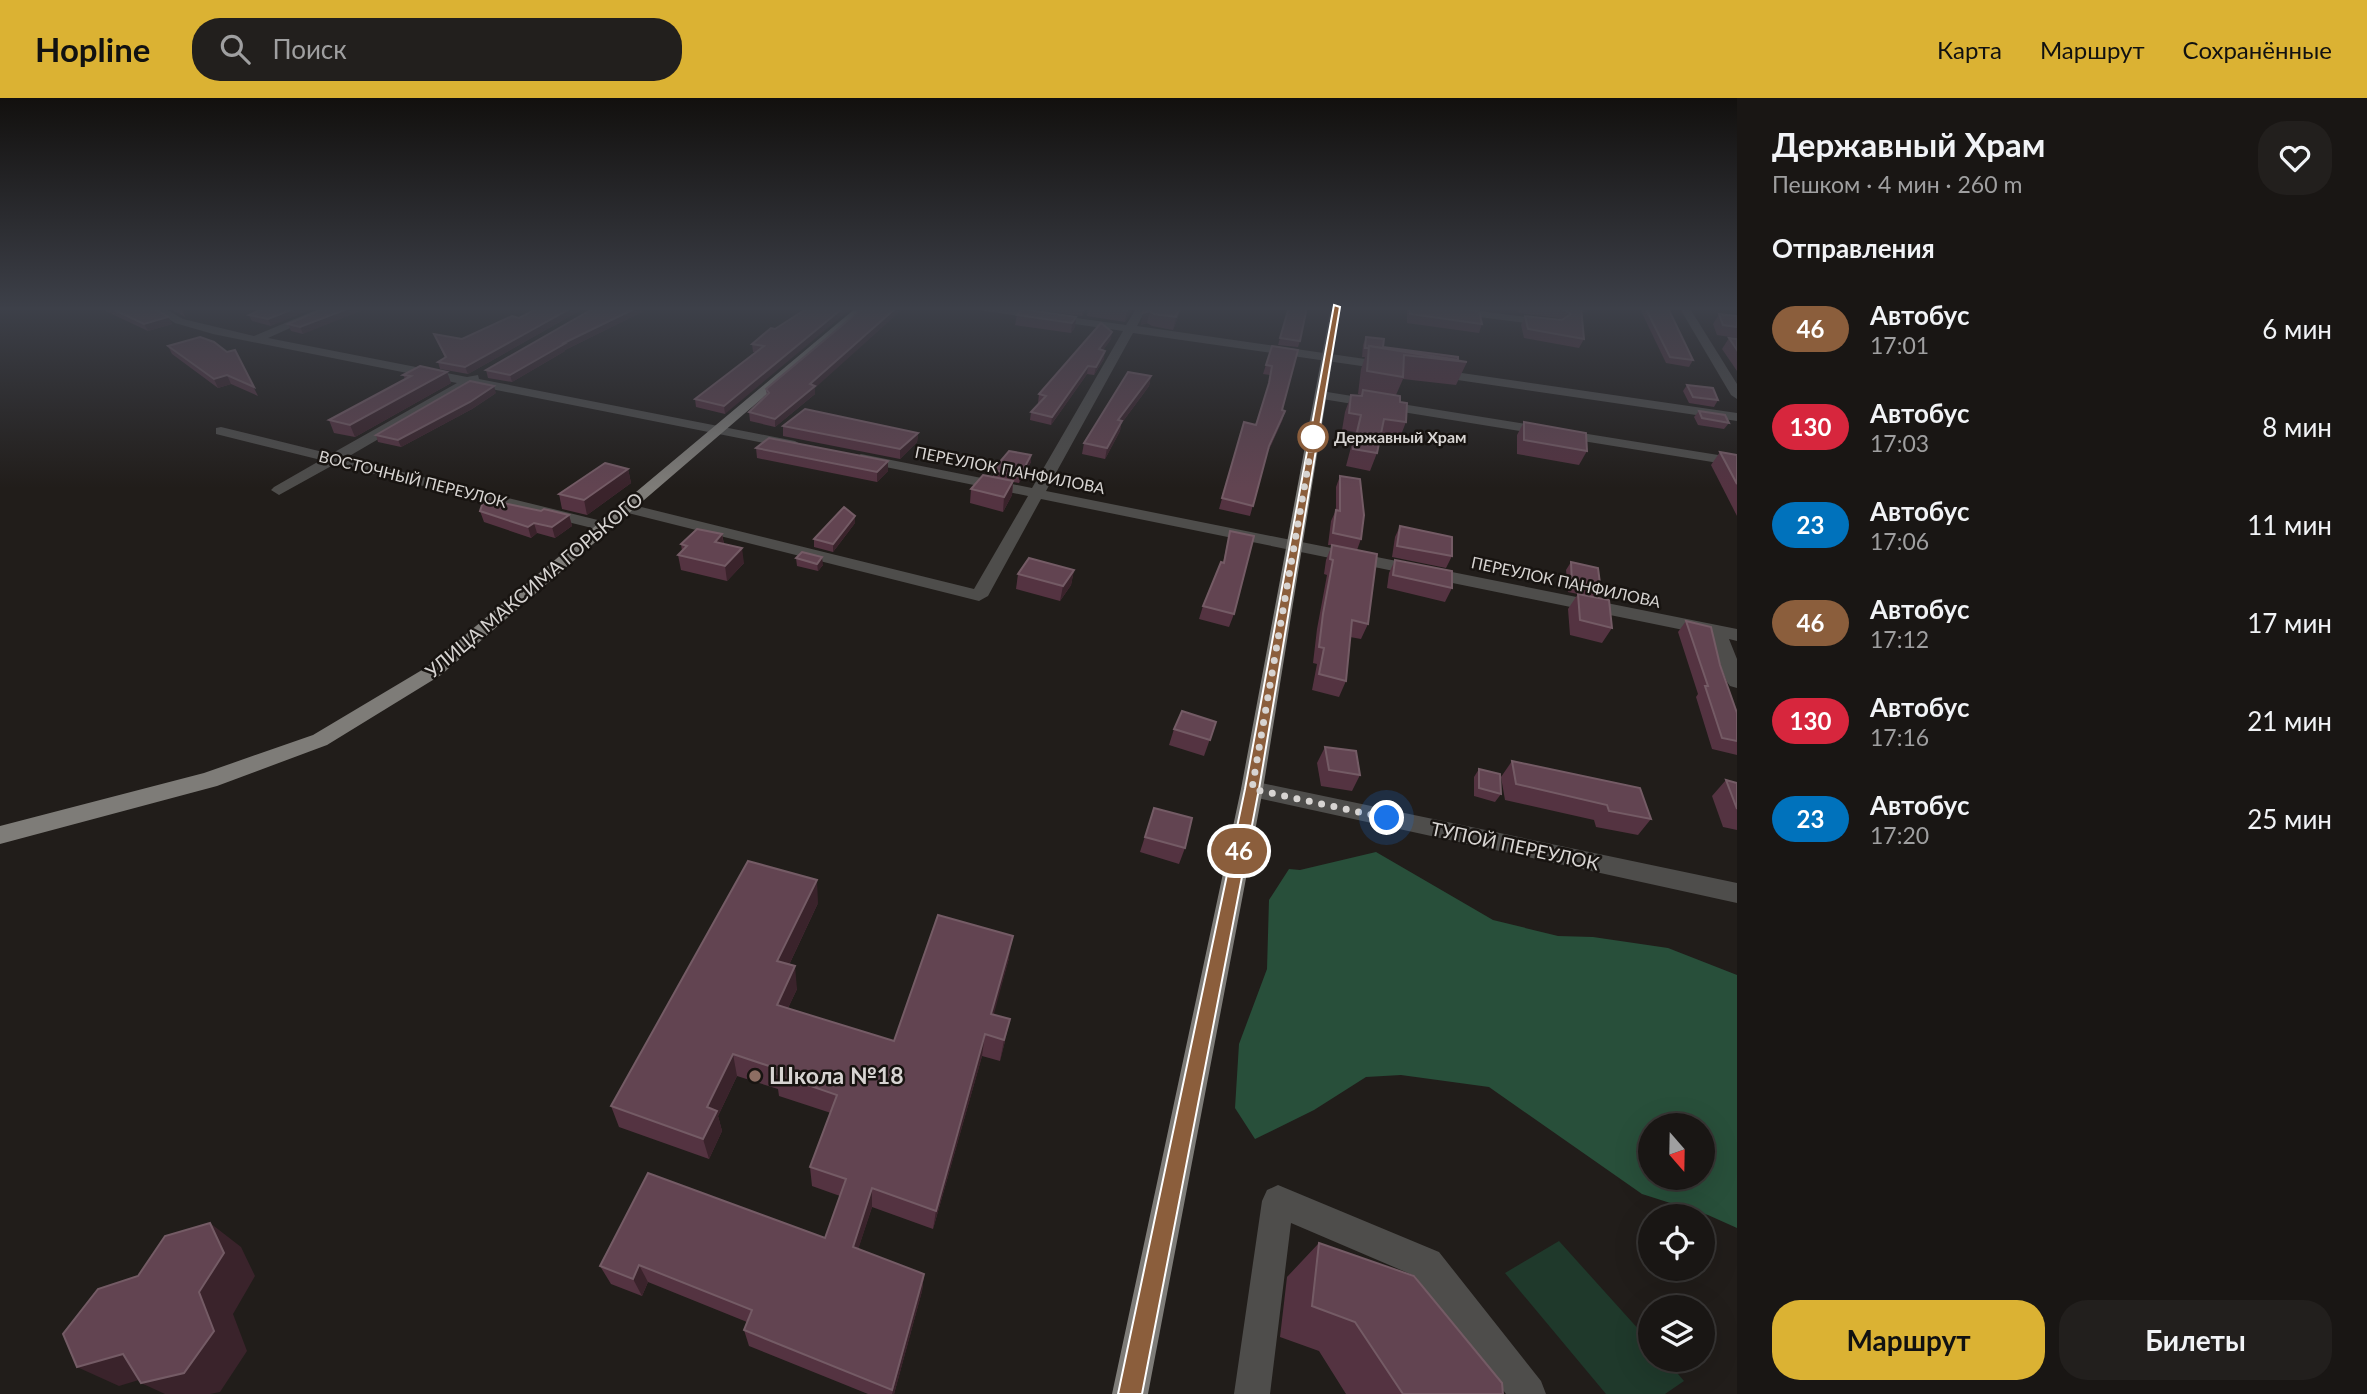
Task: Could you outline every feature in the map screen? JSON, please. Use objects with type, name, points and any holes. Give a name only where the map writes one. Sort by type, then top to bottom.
[{"type":"main road","name":"УЛИЦА МАКСИМА ГОРЬКОГО","points":[[0,835],[209,780],[320,740],[434,671],[791,367]]},
{"type":"main road","points":[[1130,1394],[1252,789],[1325,367]]},
{"type":"street","points":[[400,367],[811,448]]},
{"type":"street","points":[[279,490],[491,367]]},
{"type":"street","points":[[625,508],[979,596],[1108,367]]},
{"type":"street","points":[[1723,367],[1737,395]]},
{"type":"street","points":[[1423,371],[1737,417]]},
{"type":"street","points":[[1321,395],[1737,462]]},
{"type":"street","name":"ВОСТОЧНЫЙ ПЕРЕУЛОК","points":[[221,431],[604,526]]},
{"type":"street","name":"ПЕРЕУЛОК ПАНФИЛОВА","points":[[851,456],[1737,635]]},
{"type":"street","points":[[1716,631],[1737,681]]},
{"type":"street","name":"ТУПОЙ ПЕРЕУЛОК","points":[[1252,789],[1737,893]]},
{"type":"street","points":[[1252,1394],[1279,1201],[1427,1264],[1528,1394]]},
{"type":"green space","points":[[1376,852],[1493,920],[1558,936],[1593,937],[1668,948],[1737,975],[1737,1228],[1715,1218],[1715,1204],[1673,1204],[1642,1194],[1489,1087],[1401,1075],[1366,1077],[1314,1110],[1255,1139],[1235,1108],[1239,1044],[1267,969],[1269,900],[1289,869],[1300,870]]},
{"type":"green space","points":[[1559,1241],[1638,1329],[1638,1372],[1676,1372],[1684,1381],[1665,1394],[1606,1394],[1505,1273]]},
{"type":"building","points":[[198,367],[244,367],[254,387],[227,375],[214,379]]},
{"type":"building","points":[[417,367],[447,372],[350,425],[329,420],[411,376],[403,375]]},
{"type":"building","points":[[490,367],[523,367],[510,375],[486,370]]},
{"type":"building","points":[[736,367],[771,367],[724,406],[695,399]]},
{"type":"building","points":[[792,367],[829,367],[810,384],[815,386],[775,419],[749,412],[769,393],[766,389]]},
{"type":"building","points":[[1062,367],[1087,367],[1052,417],[1031,412],[1046,396],[1039,394]]},
{"type":"building","points":[[1272,367],[1293,367],[1282,410],[1285,411],[1269,446],[1253,506],[1222,498],[1244,422],[1256,425]]},
{"type":"building","points":[[1367,367],[1403,367],[1403,377],[1367,371]]},
{"type":"building","points":[[1128,372],[1151,376],[1118,420],[1122,421],[1107,448],[1084,443]]},
{"type":"building","points":[[470,381],[494,386],[470,402],[398,440],[376,435]]},
{"type":"building","points":[[1687,385],[1713,388],[1718,400],[1693,397]]},
{"type":"building","points":[[1363,390],[1400,396],[1400,402],[1407,403],[1406,422],[1384,419],[1377,453],[1353,449],[1361,415],[1349,413],[1351,395],[1362,396]]},
{"type":"building","points":[[805,409],[918,433],[900,449],[783,426]]},
{"type":"building","points":[[1699,411],[1725,415],[1729,423],[1702,418]]},
{"type":"building","points":[[1524,422],[1586,433],[1587,451],[1524,440]]},
{"type":"building","points":[[769,438],[888,461],[877,472],[756,448]]},
{"type":"building","points":[[1009,451],[1031,455],[1020,476],[993,470]]},
{"type":"building","points":[[1720,452],[1737,455],[1737,484]]},
{"type":"building","points":[[605,463],[628,469],[584,500],[559,494]]},
{"type":"building","points":[[983,475],[1013,481],[1004,497],[971,489]]},
{"type":"building","points":[[1340,476],[1360,479],[1364,515],[1361,539],[1333,533],[1336,510],[1340,511]]},
{"type":"building","points":[[484,499],[569,515],[552,527],[534,523],[528,527],[480,511]]},
{"type":"building","points":[[844,507],[855,516],[833,544],[814,539]]},
{"type":"building","points":[[1400,526],[1452,537],[1452,556],[1397,546]]},
{"type":"building","points":[[697,529],[722,534],[715,542],[742,548],[725,566],[678,555],[687,546],[681,544]]},
{"type":"building","points":[[1230,531],[1254,536],[1234,614],[1203,606],[1221,562],[1224,563]]},
{"type":"building","points":[[1332,545],[1377,554],[1368,624],[1352,620],[1346,681],[1319,674],[1324,648],[1319,647],[1333,560],[1330,559]]},
{"type":"building","points":[[802,552],[822,557],[817,564],[796,558]]},
{"type":"building","points":[[1029,558],[1074,570],[1063,586],[1018,574]]},
{"type":"building","points":[[1395,560],[1452,571],[1452,588],[1393,575]]},
{"type":"building","points":[[1571,562],[1598,568],[1601,591],[1572,585]]},
{"type":"building","points":[[1578,594],[1609,600],[1612,628],[1580,620]]},
{"type":"building","points":[[1686,621],[1711,627],[1720,665],[1737,713],[1737,741],[1722,738]]},
{"type":"building","points":[[1182,711],[1216,722],[1210,740],[1174,729]]},
{"type":"building","points":[[1325,747],[1356,751],[1360,775],[1329,770]]},
{"type":"building","points":[[1512,761],[1640,788],[1651,819],[1609,811],[1607,805],[1516,784]]},
{"type":"building","points":[[1479,769],[1500,774],[1501,794],[1479,788]]},
{"type":"building","points":[[1726,780],[1737,783],[1737,809]]},
{"type":"building","points":[[1154,808],[1192,818],[1185,848],[1145,837]]},
{"type":"building","points":[[748,861],[817,880],[777,961],[795,966],[777,1005],[894,1041],[938,915],[1013,936],[991,1014],[1010,1019],[1004,1040],[985,1034],[936,1211],[872,1188],[853,1247],[924,1274],[892,1390],[744,1330],[752,1310],[639,1265],[633,1279],[600,1266],[648,1173],[825,1238],[846,1179],[810,1167],[837,1095],[776,1074],[778,1069],[733,1054],[707,1107],[717,1111],[703,1139],[611,1106]]},
{"type":"building","points":[[210,1223],[224,1253],[199,1292],[214,1331],[184,1373],[141,1383],[123,1354],[77,1367],[63,1334],[98,1289],[138,1276],[165,1236]]},
{"type":"building","points":[[1319,1243],[1414,1276],[1502,1383],[1503,1394],[1403,1394],[1355,1322],[1312,1306]]},
{"type":"bus line","name":"46","points":[[1130,1394],[1252,789],[1325,367]]},
{"type":"place","name":"Державный Храм","points":[[1313,437]]},
{"type":"place","name":"Школа №18","points":[[755,1076]]},
{"type":"route","points":[[1313,437],[1252,789],[1387,818]]}]
